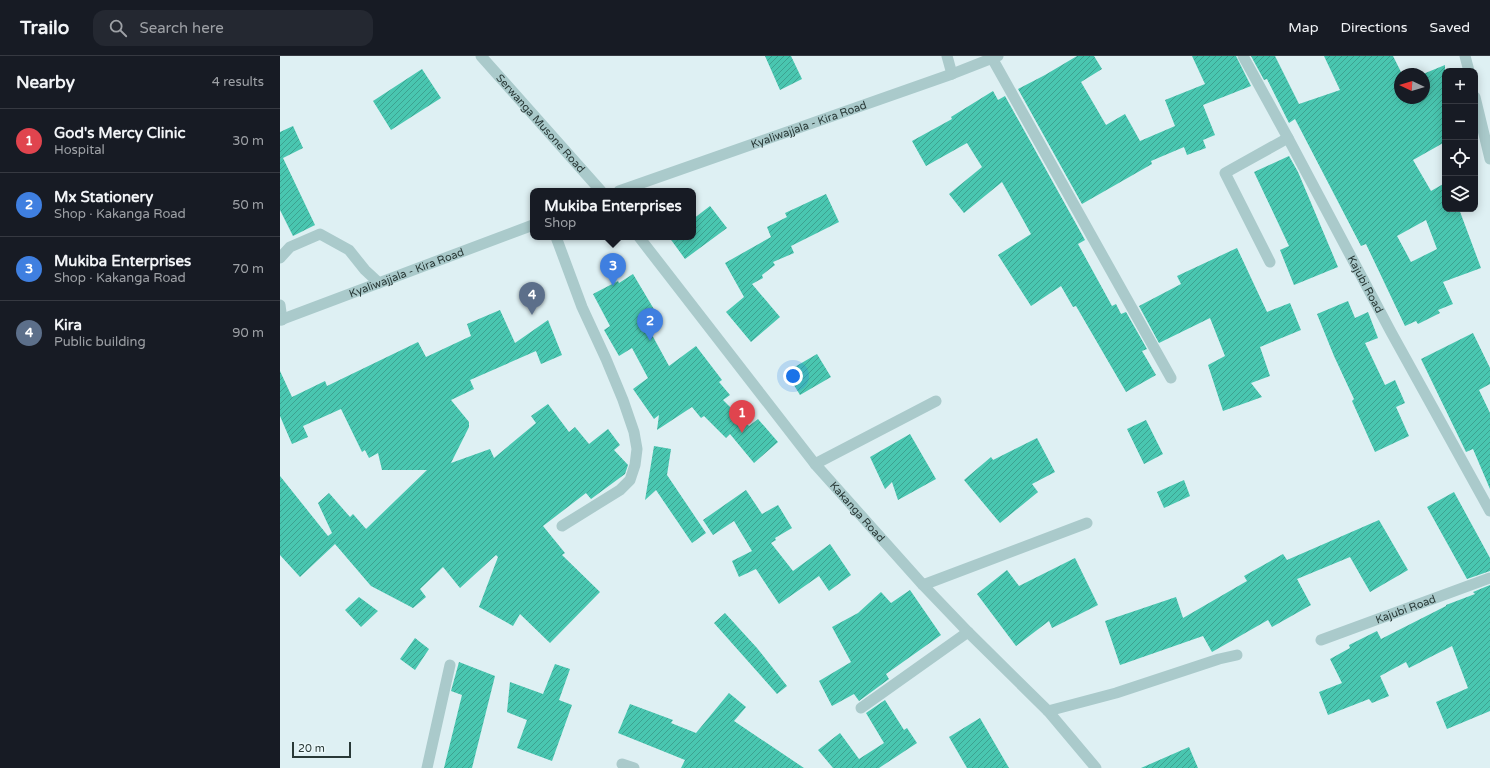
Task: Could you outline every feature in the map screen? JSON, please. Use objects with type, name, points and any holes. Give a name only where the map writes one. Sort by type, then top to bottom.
[{"type":"street","name":"Serwanga Musone Road","points":[[480,56],[598,188]]},
{"type":"street","points":[[946,56],[952,74]]},
{"type":"street","name":"Kajubi Road","points":[[1243,56],[1391,332],[1490,510]]},
{"type":"street","points":[[1465,56],[1468,68]]},
{"type":"street","points":[[995,57],[1171,378]]},
{"type":"street","name":"Kyaliwajjala - Kira Road","points":[[628,188],[952,74],[995,57]]},
{"type":"street","points":[[1477,104],[1490,159]]},
{"type":"street","points":[[1270,262],[1225,173],[1288,138]]},
{"type":"street","name":"Kyaliwajjala - Kira Road","points":[[281,320],[530,226]]},
{"type":"street","points":[[280,258],[290,247],[320,234],[349,250],[364,270],[379,283]]},
{"type":"street","points":[[557,240],[582,307],[623,400],[634,432],[637,449],[636,465],[630,480],[620,490],[562,526]]},
{"type":"street","name":"Kakanga Road","points":[[641,240],[815,464],[923,585],[1048,711],[1096,768]]},
{"type":"street","points":[[280,305],[281,320]]},
{"type":"street","points":[[815,464],[936,401]]},
{"type":"street","points":[[923,585],[1087,523]]},
{"type":"street","name":"Kajubi Road","points":[[1321,640],[1490,578]]},
{"type":"street","points":[[861,708],[968,632]]},
{"type":"street","points":[[1048,711],[1116,694],[1219,659],[1237,655]]},
{"type":"street","points":[[427,768],[450,665]]},
{"type":"street","points":[[622,764],[634,768]]},
{"type":"building","points":[[765,56],[791,56],[802,79],[780,90]]},
{"type":"building","points":[[1077,56],[1094,56],[1102,69],[1081,82],[1106,125],[1125,114],[1140,141],[1175,126],[1165,100],[1205,84],[1192,56],[1236,56],[1251,86],[1203,105],[1215,135],[1203,140],[1206,148],[1187,155],[1184,147],[1151,161],[1152,164],[1082,204],[1018,89]]},
{"type":"building","points":[[1251,56],[1275,56],[1299,104],[1340,90],[1324,56],[1393,56],[1399,68],[1394,68],[1394,104],[1430,104],[1430,71],[1445,65],[1445,68],[1442,68],[1442,144],[1413,160],[1431,191],[1442,185],[1442,212],[1460,212],[1481,268],[1443,282],[1453,304],[1438,310],[1440,313],[1418,324],[1416,321],[1405,326],[1366,244],[1361,246],[1295,119],[1289,123],[1267,79],[1264,80]],"holes":[[[1426,220],[1437,249],[1411,262],[1397,236]]]},
{"type":"building","points":[[422,69],[441,98],[391,130],[373,101]]},
{"type":"building","points":[[993,91],[998,100],[1005,96],[1085,240],[1078,244],[1112,306],[1116,304],[1121,314],[1126,312],[1147,349],[1142,351],[1156,375],[1126,392],[1076,306],[1073,307],[1061,286],[1031,306],[998,255],[1031,234],[1002,182],[964,213],[949,194],[982,167],[967,143],[926,166],[912,141],[952,119],[951,117]]},
{"type":"building","points":[[293,126],[303,148],[283,158],[315,225],[293,236],[280,210],[280,132]]},
{"type":"building","points":[[1289,156],[1298,172],[1338,267],[1294,285],[1280,250],[1289,246],[1254,172]]},
{"type":"building","points":[[826,194],[839,222],[791,246],[794,253],[773,262],[775,265],[762,275],[763,278],[752,284],[780,317],[751,342],[726,312],[744,297],[725,263],[771,237],[767,227],[787,217],[785,213]]},
{"type":"building","points":[[710,206],[727,228],[685,259],[671,240],[696,240],[696,217]]},
{"type":"building","points":[[1237,248],[1267,312],[1290,303],[1301,330],[1260,347],[1270,376],[1251,383],[1262,397],[1223,411],[1208,365],[1225,356],[1210,318],[1159,343],[1139,306],[1181,284],[1177,276]]},
{"type":"building","points":[[633,274],[658,316],[645,322],[669,366],[696,346],[722,380],[719,382],[730,395],[723,400],[749,426],[758,419],[778,442],[754,463],[730,434],[726,438],[704,416],[701,418],[692,407],[657,430],[659,415],[654,419],[633,389],[648,378],[632,348],[619,356],[604,330],[610,326],[593,294],[618,281],[619,283]]},
{"type":"building","points":[[1348,301],[1355,318],[1368,312],[1378,338],[1365,343],[1385,385],[1395,380],[1405,403],[1396,407],[1409,436],[1375,452],[1352,401],[1354,399],[1317,314]]},
{"type":"building","points":[[500,310],[515,343],[548,320],[562,355],[541,364],[536,351],[470,380],[474,389],[451,400],[469,422],[469,427],[451,463],[490,449],[494,458],[536,423],[531,416],[548,404],[569,432],[575,427],[589,444],[608,429],[620,445],[614,450],[628,465],[625,474],[591,499],[586,493],[543,526],[565,553],[562,555],[600,592],[550,643],[520,614],[513,626],[479,607],[498,557],[496,555],[460,588],[443,567],[420,589],[426,597],[413,608],[371,586],[335,544],[300,577],[280,555],[280,476],[328,536],[332,533],[318,503],[329,493],[350,517],[353,514],[366,529],[427,470],[382,470],[378,453],[369,458],[365,450],[362,452],[341,409],[303,426],[308,437],[292,444],[280,416],[280,371],[292,397],[325,381],[327,386],[418,342],[426,357],[471,336],[467,324]]},
{"type":"building","points":[[1473,333],[1490,368],[1490,384],[1479,390],[1490,413],[1490,489],[1473,449],[1466,452],[1421,359]]},
{"type":"building","points":[[817,354],[831,377],[800,395],[786,372]]},
{"type":"building","points":[[1146,420],[1163,454],[1144,464],[1127,429]]},
{"type":"building","points":[[910,434],[936,479],[898,500],[892,482],[885,489],[870,457]]},
{"type":"building","points":[[1037,438],[1055,472],[1032,484],[1038,492],[1000,523],[964,480],[991,457],[993,460]]},
{"type":"building","points":[[654,446],[671,449],[667,475],[706,533],[692,543],[656,490],[645,500]]},
{"type":"building","points":[[1184,480],[1190,496],[1164,508],[1157,492]]},
{"type":"building","points":[[746,490],[762,514],[778,505],[792,528],[775,538],[776,540],[771,543],[793,571],[830,544],[851,575],[829,591],[819,576],[779,604],[756,569],[739,577],[732,561],[752,551],[734,521],[713,535],[703,520]]},
{"type":"building","points":[[1454,492],[1490,558],[1490,571],[1467,579],[1427,507]]},
{"type":"building","points":[[1379,520],[1408,570],[1370,592],[1350,557],[1297,579],[1311,605],[1272,627],[1268,620],[1212,652],[1203,636],[1120,665],[1105,621],[1176,597],[1183,618],[1247,581],[1244,576],[1283,554],[1287,560]]},
{"type":"building","points":[[1075,558],[1098,605],[1052,628],[1049,621],[1016,646],[977,594],[1007,570],[1019,586]]},
{"type":"building","points":[[1490,585],[1490,711],[1447,729],[1436,702],[1468,688],[1452,646],[1409,668],[1406,662],[1380,676],[1389,696],[1372,703],[1369,699],[1328,715],[1319,692],[1342,683],[1330,659],[1350,648],[1349,645],[1377,631],[1381,639],[1446,605],[1475,594],[1473,592]]},
{"type":"building","points":[[910,590],[941,635],[886,674],[889,679],[859,701],[854,694],[832,706],[819,681],[851,662],[832,627],[858,613],[881,592],[891,603]]},
{"type":"building","points":[[359,597],[378,611],[361,627],[345,610]]},
{"type":"building","points":[[725,613],[757,648],[787,686],[777,694],[714,623]]},
{"type":"building","points":[[415,638],[429,649],[415,670],[400,659]]},
{"type":"building","points":[[459,662],[495,676],[472,768],[444,768],[462,695],[451,691]]},
{"type":"building","points":[[555,664],[570,669],[559,700],[572,705],[552,761],[517,748],[527,720],[507,712],[510,682],[543,694]]},
{"type":"building","points":[[729,693],[746,707],[734,721],[804,768],[681,768],[685,760],[618,733],[630,704],[673,720],[671,723],[696,733]]},
{"type":"building","points":[[885,700],[904,730],[907,728],[917,743],[879,768],[833,768],[818,750],[840,733],[859,759],[884,743],[866,713]]},
{"type":"building","points":[[980,718],[1009,768],[967,768],[949,737]]},
{"type":"building","points":[[1189,747],[1198,768],[1141,768]]},
{"type":"place","name":"Mukiba Enterprises","points":[[613,286]]},
{"type":"place","name":"Kira","points":[[532,315]]},
{"type":"place","name":"Mx Stationery","points":[[650,341]]},
{"type":"place","name":"God's Mercy Clinic","points":[[742,433]]}]
